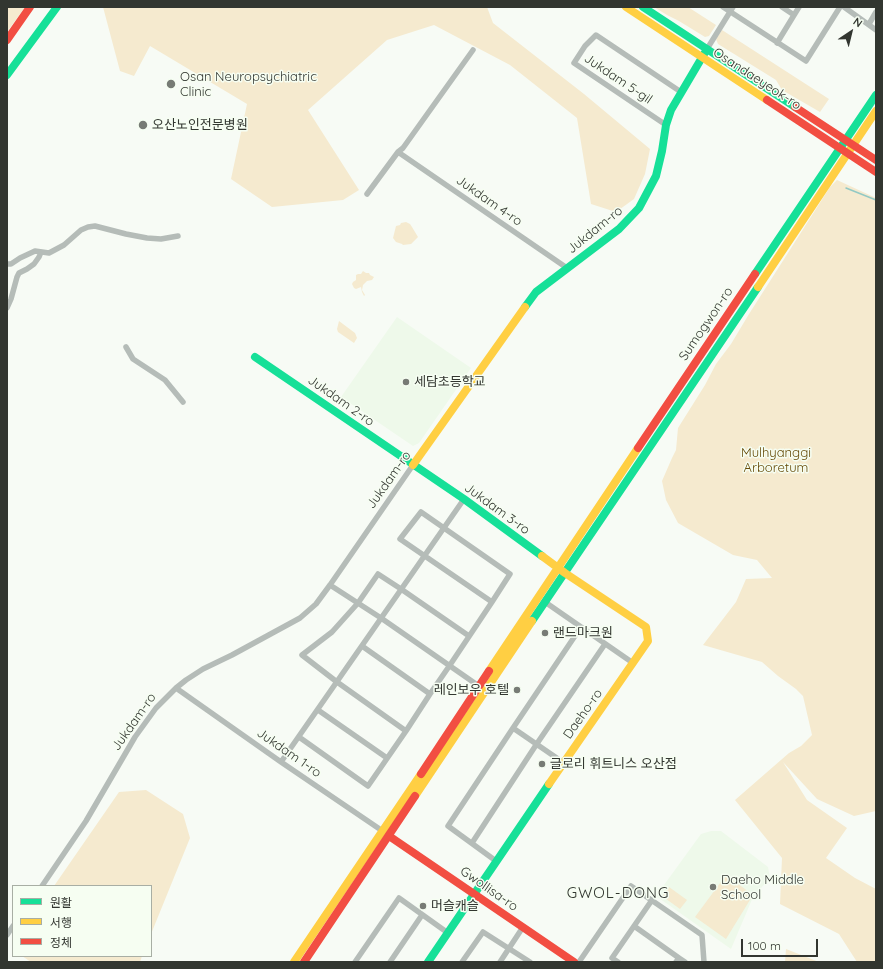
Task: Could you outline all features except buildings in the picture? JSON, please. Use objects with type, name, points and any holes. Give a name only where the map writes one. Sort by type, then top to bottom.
[{"type":"street","points":[[7,40],[30,7]]},
{"type":"street","points":[[7,75],[57,7]]},
{"type":"street","name":"Osandaeyeok-ro","points":[[626,7],[876,172]]},
{"type":"street","name":"Osandaeyeok-ro","points":[[644,7],[876,160]]},
{"type":"street","points":[[723,7],[731,9],[777,43],[806,61],[840,7]]},
{"type":"street","points":[[782,7],[794,15]]},
{"type":"street","points":[[777,43],[799,7]]},
{"type":"street","points":[[844,7],[876,30]]},
{"type":"street","points":[[707,48],[731,9]]},
{"type":"street","points":[[869,24],[876,12]]},
{"type":"street","name":"Jukdam 5-gil","points":[[666,124],[574,63],[585,46],[596,35],[681,92]]},
{"type":"street","name":"Jukdam-ro","points":[[43,885],[86,821],[135,737],[156,708],[176,688],[203,669],[300,618],[316,604],[536,292],[619,229],[639,208],[656,176],[666,124],[671,110],[707,48]]},
{"type":"street","points":[[367,194],[398,152],[403,148],[473,50]]},
{"type":"street","name":"Sumogwon-ro","points":[[482,689],[558,568],[876,95]]},
{"type":"street","name":"Sumogwon-ro","points":[[482,689],[565,573],[876,111]]},
{"type":"street","name":"Jukdam 4-ro","points":[[398,152],[567,268]]},
{"type":"street","points":[[7,264],[11,264],[35,251],[49,252],[64,245],[81,230],[94,226],[147,238],[161,239],[178,236]]},
{"type":"street","points":[[7,308],[12,298],[19,273],[34,264],[41,252]]},
{"type":"street","points":[[126,347],[133,359],[165,380],[183,402]]},
{"type":"street","name":"Jukdam 2-ro","points":[[255,357],[413,465]]},
{"type":"street","name":"Jukdam 3-ro","points":[[413,465],[464,499],[565,573]]},
{"type":"street","points":[[281,762],[464,499]]},
{"type":"street","points":[[299,737],[368,786],[406,731],[492,602],[510,574],[421,512],[400,539],[492,602]]},
{"type":"street","name":"Daeho-ro","points":[[428,962],[475,894],[496,860],[648,641],[646,627],[565,573]]},
{"type":"street","points":[[406,731],[302,655],[332,632],[358,603],[378,574],[469,636]]},
{"type":"street","points":[[304,962],[386,834],[482,689],[450,665],[330,585]]},
{"type":"street","points":[[545,602],[633,664]]},
{"type":"street","points":[[496,860],[448,826],[580,627]]},
{"type":"street","points":[[472,843],[536,745],[605,644]]},
{"type":"street","points":[[362,646],[430,694]]},
{"type":"street","name":"Jukdam 1-ro","points":[[176,688],[386,834]]},
{"type":"street","points":[[318,710],[387,758]]},
{"type":"street","points":[[513,728],[564,763]]},
{"type":"street","points":[[294,962],[386,834]]},
{"type":"street","name":"Gwollisa-ro","points":[[386,834],[574,962]]},
{"type":"street","points":[[579,962],[631,886],[702,935],[704,962]]},
{"type":"street","points":[[355,962],[398,898],[448,933]]},
{"type":"street","points":[[618,962],[612,958],[652,900]]},
{"type":"street","points":[[390,962],[422,915]]},
{"type":"street","points":[[634,926],[678,960],[685,962]]},
{"type":"street","points":[[500,962],[523,927]]},
{"type":"street","points":[[462,962],[484,932],[530,962]]},
{"type":"shaded area","name":"세담초등학교","points":[[397,317],[471,368],[419,443],[413,446],[341,397]]},
{"type":"shaded area","name":"Daeho Middle School","points":[[711,831],[721,831],[768,867],[770,878],[753,897],[731,949],[656,896],[701,834]]},
{"type":"green space","points":[[7,7],[25,7],[7,32]]},
{"type":"green space","points":[[103,7],[487,7],[493,23],[584,94],[650,149],[645,174],[634,199],[616,212],[591,204],[577,118],[510,65],[434,25],[387,40],[308,110],[359,190],[343,200],[272,207],[231,179],[247,104],[150,46],[134,76],[120,71]]},
{"type":"green space","points":[[654,7],[688,7],[716,25],[709,36],[705,37]]},
{"type":"green space","points":[[722,30],[829,99],[820,112],[782,90],[776,80],[718,44],[716,39]]},
{"type":"green space","name":"Mulhyanggi Arboretum","points":[[837,180],[876,198],[876,811],[854,816],[817,799],[783,762],[807,800],[847,828],[826,858],[855,878],[876,889],[876,962],[857,962],[839,934],[780,904],[782,858],[735,800],[789,753],[801,746],[812,735],[803,696],[762,662],[703,645],[736,602],[746,579],[772,578],[757,560],[733,555],[678,523],[666,500],[662,481],[676,450],[678,428],[705,385],[716,364],[731,344],[830,187]]},
{"type":"green space","points":[[406,222],[410,224],[418,237],[411,244],[403,245],[396,242],[393,238],[396,226]]},
{"type":"green space","points":[[363,271],[374,277],[372,280],[367,281],[363,285],[362,290],[365,295],[364,296],[362,292],[361,287],[356,289],[352,284],[356,280],[356,275],[361,274]]},
{"type":"green space","points":[[339,321],[355,333],[357,338],[354,343],[338,332],[337,329]]},
{"type":"green space","points":[[146,790],[183,814],[190,838],[152,932],[152,885],[55,885],[119,792]]},
{"type":"green space","points":[[726,875],[753,895],[726,939],[695,917]]},
{"type":"green space","points":[[669,887],[687,900],[680,909],[662,896]]},
{"type":"green space","points":[[786,949],[819,962],[785,962]]},
{"type":"green space","points":[[24,957],[142,957],[140,962],[31,962]]},
{"type":"waterway","points":[[846,188],[876,200]]},
{"type":"traffic: fast","points":[[7,75],[57,7]]},
{"type":"traffic: fast","points":[[643,7],[795,107]]},
{"type":"traffic: fast","points":[[525,307],[536,292],[619,229],[639,208],[656,176],[666,125],[671,110],[707,49]]},
{"type":"traffic: fast","points":[[755,274],[876,95]]},
{"type":"traffic: fast","points":[[532,621],[758,287]]},
{"type":"traffic: fast","points":[[255,357],[464,499],[542,556]]},
{"type":"traffic: fast","points":[[428,962],[549,784]]},
{"type":"traffic: slow","points":[[626,7],[767,100]]},
{"type":"traffic: slow","points":[[758,287],[876,111]]},
{"type":"traffic: slow","points":[[413,465],[525,307]]},
{"type":"traffic: slow","points":[[489,671],[638,448]]},
{"type":"traffic: slow","points":[[542,556],[646,627],[648,641],[549,784]]},
{"type":"traffic: slow","points":[[415,796],[532,621]]},
{"type":"traffic: slow","points":[[294,962],[421,774]]},
{"type":"traffic: jam","points":[[7,40],[30,7]]},
{"type":"traffic: jam","points":[[767,100],[876,172]]},
{"type":"traffic: jam","points":[[795,107],[876,160]]},
{"type":"traffic: jam","points":[[638,448],[755,274]]},
{"type":"traffic: jam","points":[[421,774],[489,671]]},
{"type":"traffic: jam","points":[[304,962],[415,796]]},
{"type":"traffic: jam","points":[[389,836],[574,962]]},
{"type":"place","name":"Osan Neuropsychiatric Clinic","points":[[171,84]]},
{"type":"place","name":"오산노인전문병원","points":[[143,125]]},
{"type":"place","name":"세담초등학교","points":[[406,382]]},
{"type":"place","name":"랜드마크원","points":[[545,633]]},
{"type":"place","name":"레인보우 호텔","points":[[517,690]]},
{"type":"place","name":"글로리 휘트니스 오산점","points":[[542,764]]},
{"type":"place","name":"Daeho Middle School","points":[[713,887]]},
{"type":"place","name":"머슬캐슬","points":[[423,906]]},
{"type":"district","name":"GWOL-DONG","points":[[618,893]]}]
